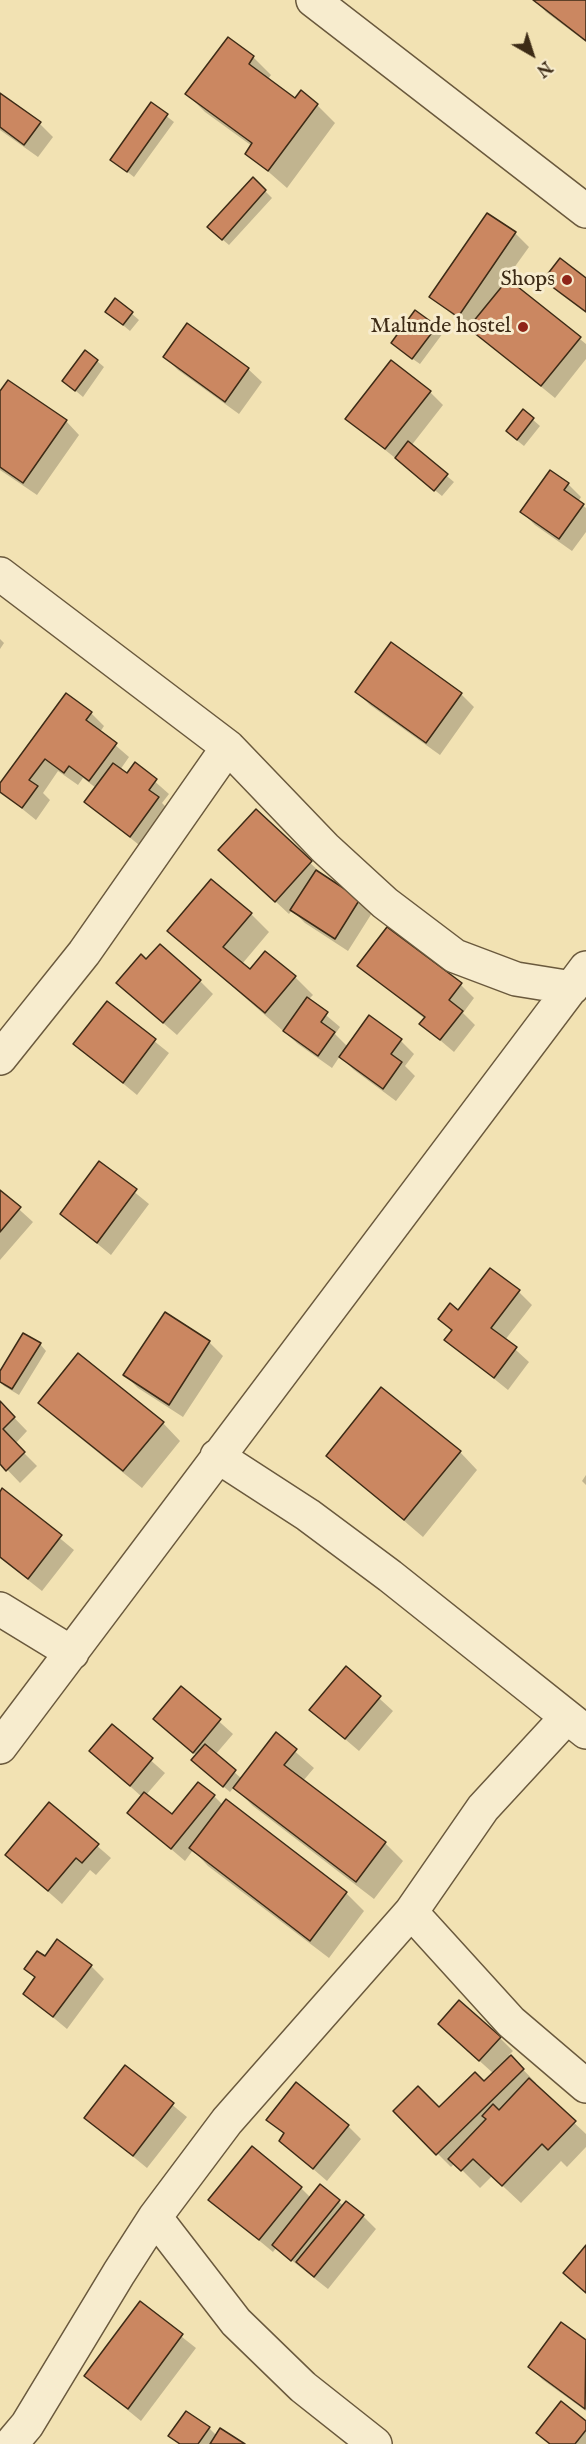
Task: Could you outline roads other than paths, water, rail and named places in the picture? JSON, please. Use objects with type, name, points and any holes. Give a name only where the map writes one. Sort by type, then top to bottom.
[{"type":"street","points":[[313,0],[582,200]]},
{"type":"street","points":[[0,574],[228,747],[325,848],[386,903],[455,956],[516,980],[579,978]]},
{"type":"street","points":[[0,1058],[84,953],[228,747]]},
{"type":"street","points":[[0,1747],[579,978]]},
{"type":"street","points":[[11,2444],[27,2425],[155,2217],[227,2121],[411,1912],[483,1808],[576,1725],[390,1576],[308,1515],[217,1456]]},
{"type":"street","points":[[0,1609],[72,1653]]},
{"type":"street","points":[[411,1912],[511,2022],[586,2086]]},
{"type":"street","points":[[155,2217],[236,2322],[303,2387],[375,2444]]},
{"type":"place","name":"Shops","points":[[567,280]]},
{"type":"place","name":"Malunde hostel","points":[[523,327]]}]
